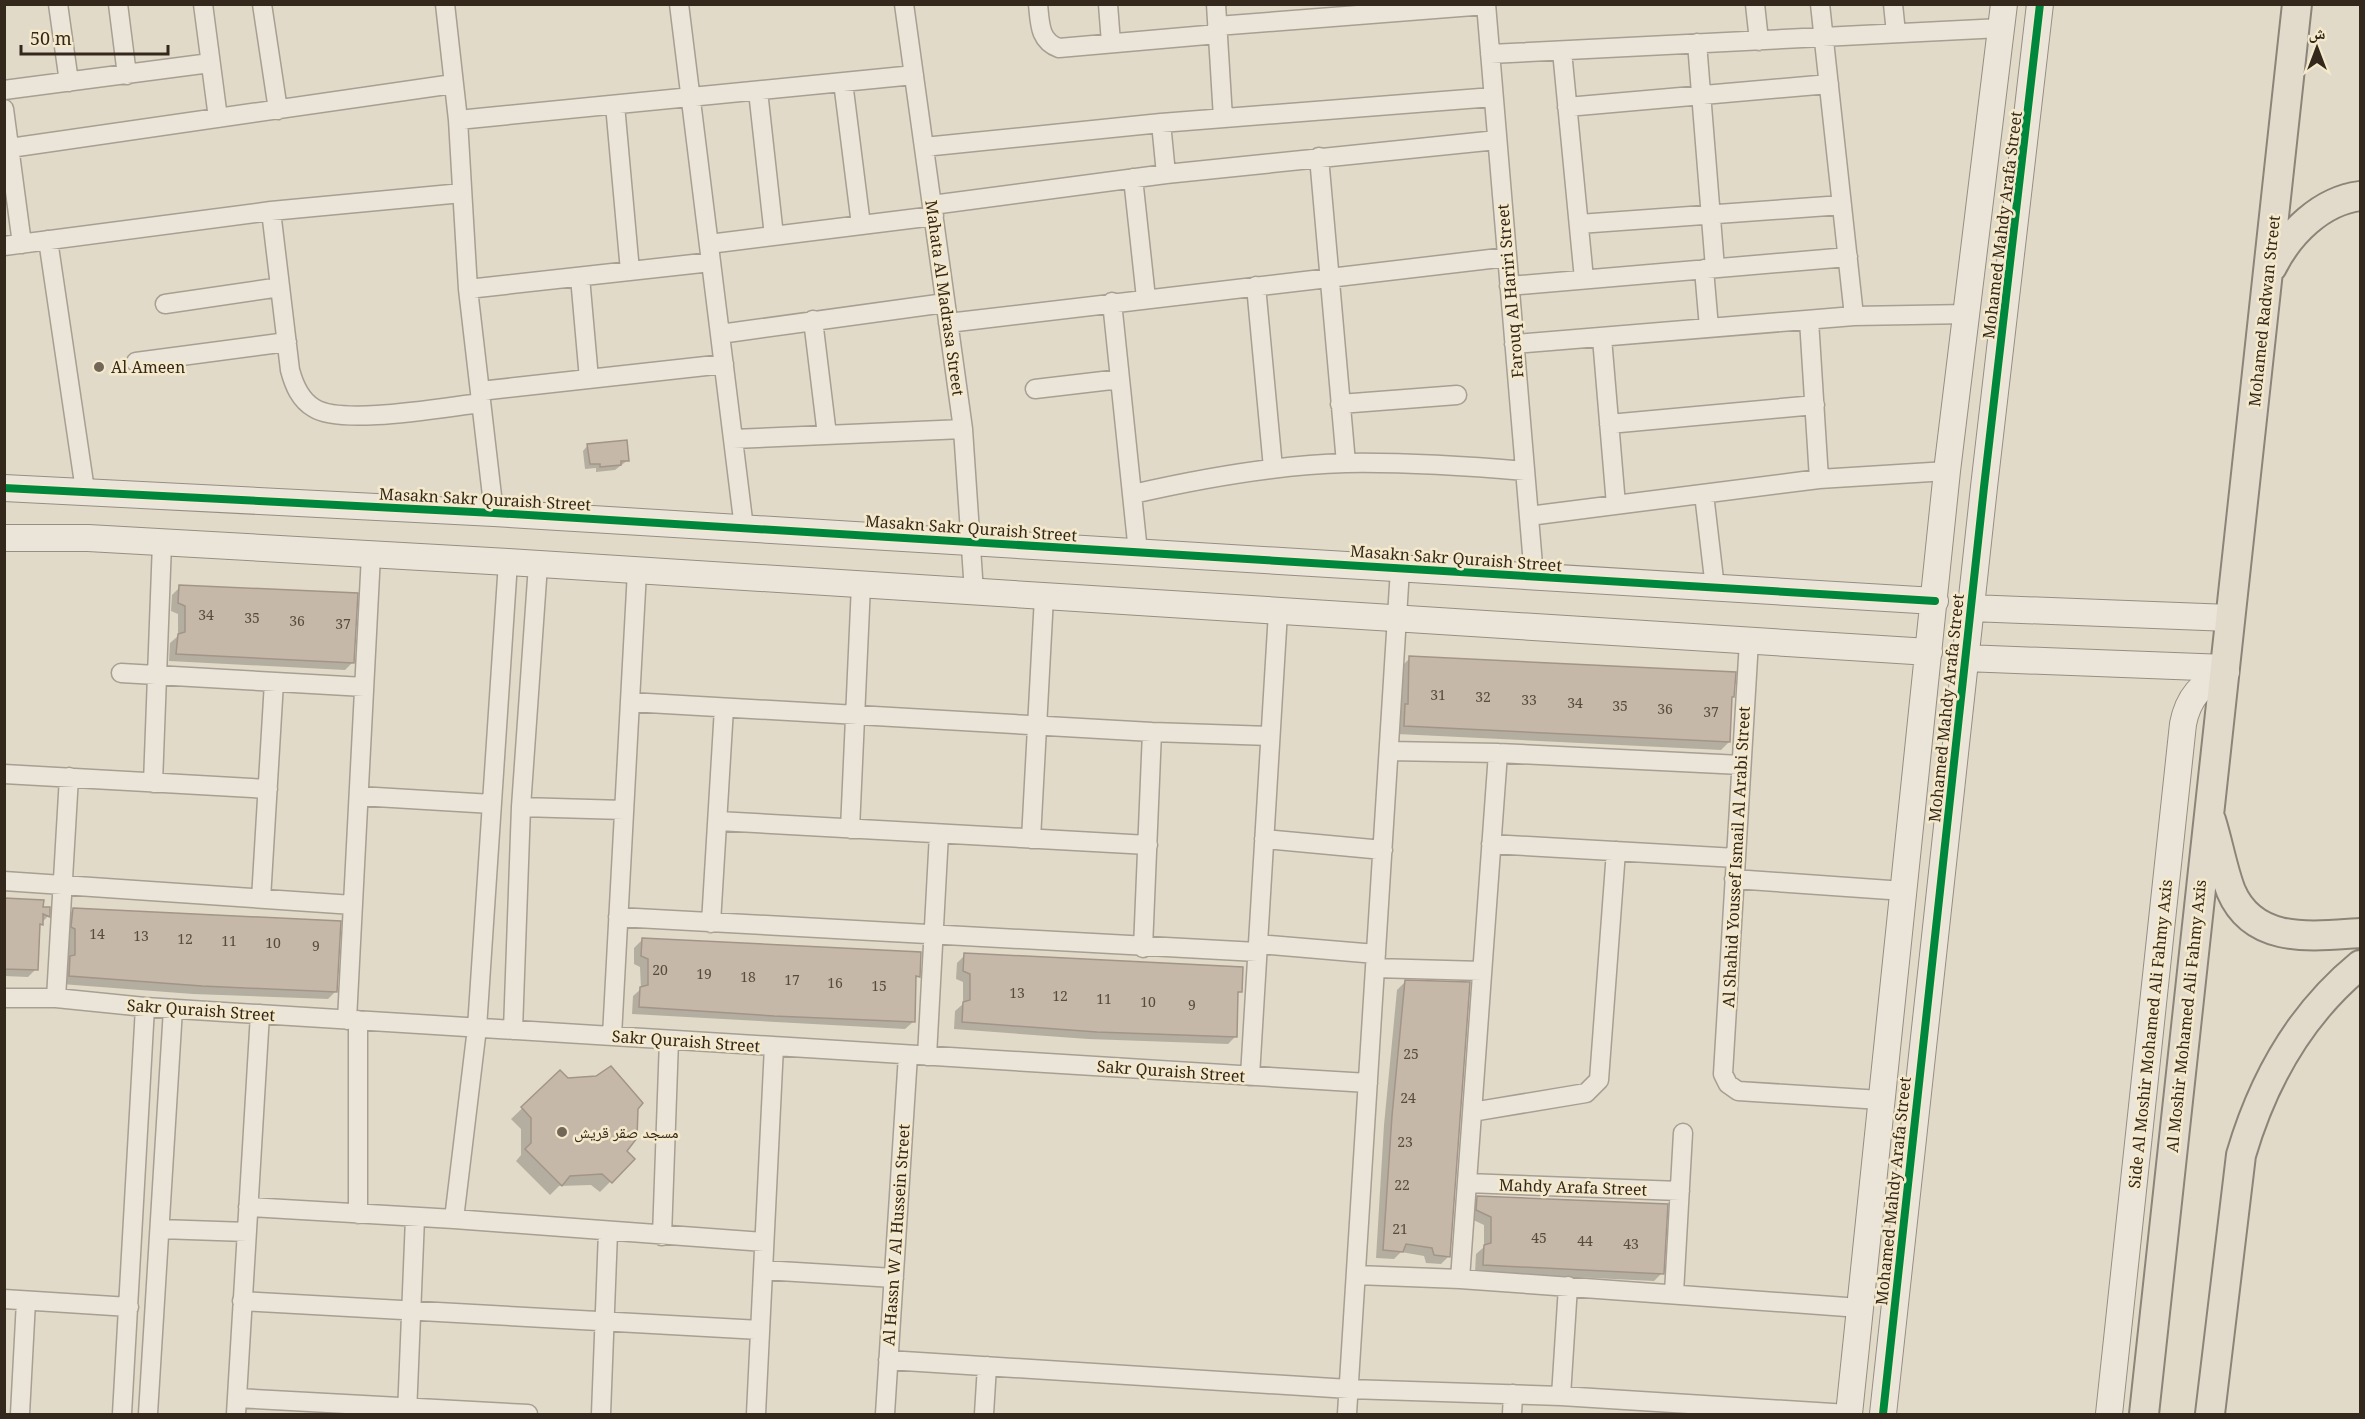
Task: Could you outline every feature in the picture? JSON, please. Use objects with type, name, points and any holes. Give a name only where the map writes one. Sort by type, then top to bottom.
[{"type":"main road","name":"Mohamed Radwan Street","points":[[2230,618],[2297,4]]},
{"type":"main road","points":[[2268,276],[2281,249],[2301,226],[2326,208],[2361,196]]},
{"type":"main road","name":"Al Moshir Mohamed Ali Fahmy Axis","points":[[2144,1414],[2207,809],[2226,670],[2230,618]]},
{"type":"main road","points":[[2207,809],[2231,891],[2242,910],[2258,924],[2277,933],[2299,936],[2361,933]]},
{"type":"main road","points":[[2210,1414],[2241,1155],[2253,1115],[2290,1041],[2315,1008],[2361,965]]},
{"type":"street","points":[[58,4],[69,82]]},
{"type":"street","points":[[118,4],[127,75]]},
{"type":"street","points":[[203,4],[218,118]]},
{"type":"street","points":[[262,4],[278,110]]},
{"type":"street","points":[[445,4],[458,120],[468,290],[494,513]]},
{"type":"street","points":[[679,4],[744,528]]},
{"type":"street","name":"Mahata Al Madrasa Street","points":[[904,4],[963,429],[974,592]]},
{"type":"street","points":[[1038,4],[1041,33],[1051,45],[1059,48],[1111,44],[1217,30],[1486,5]]},
{"type":"street","points":[[1108,4],[1111,44]]},
{"type":"street","points":[[1216,4],[1223,118]]},
{"type":"street","points":[[1755,4],[1759,40]]},
{"type":"street","points":[[1820,4],[1854,316]]},
{"type":"street","points":[[1893,4],[1896,33]]},
{"type":"street","name":"Mohamed Mahdy Arafa Street","points":[[1882,1414],[1984,487],[2040,4]]},
{"type":"street","name":"Farouq Al Hariri Street","points":[[1486,5],[1534,577]]},
{"type":"street","points":[[1490,54],[1896,33],[2003,16]]},
{"type":"street","name":"Mohamed Mahdy Arafa Street","points":[[1848,1414],[1947,471],[2003,16]]},
{"type":"street","points":[[1697,44],[1711,214],[1709,328]]},
{"type":"street","points":[[1562,51],[1584,279]]},
{"type":"street","points":[[4,90],[210,63]]},
{"type":"street","points":[[458,120],[914,75]]},
{"type":"street","points":[[843,82],[861,225]]},
{"type":"street","points":[[10,148],[453,84]]},
{"type":"street","points":[[1568,107],[1829,84]]},
{"type":"street","points":[[758,91],[774,236]]},
{"type":"street","points":[[924,147],[1161,123],[1493,98]]},
{"type":"street","points":[[615,105],[630,271]]},
{"type":"street","points":[[4,109],[10,148],[14,245],[271,211],[462,193]]},
{"type":"street","points":[[1161,123],[1166,174]]},
{"type":"street","points":[[468,290],[630,271],[774,236],[861,225],[1133,178],[1497,140]]},
{"type":"street","points":[[1319,157],[1346,463]]},
{"type":"street","points":[[1133,178],[1146,298]]},
{"type":"street","points":[[1579,224],[1842,205]]},
{"type":"street","points":[[271,211],[294,385],[314,408],[328,415],[343,417],[589,379],[724,364]]},
{"type":"street","points":[[48,240],[85,490]]},
{"type":"street","points":[[948,323],[1507,257]]},
{"type":"street","points":[[1509,286],[1848,257]]},
{"type":"street","points":[[580,277],[589,379]]},
{"type":"street","points":[[165,304],[280,286]]},
{"type":"street","points":[[1256,286],[1273,468]]},
{"type":"street","points":[[1112,302],[1138,552]]},
{"type":"street","points":[[720,334],[945,303]]},
{"type":"street","points":[[1514,344],[1854,316],[1968,314]]},
{"type":"street","points":[[813,320],[828,435]]},
{"type":"street","points":[[1809,320],[1819,479]]},
{"type":"street","points":[[1602,338],[1616,505]]},
{"type":"street","points":[[136,362],[287,342]]},
{"type":"street","points":[[1035,389],[1120,379]]},
{"type":"street","points":[[1340,404],[1457,394]]},
{"type":"street","points":[[1609,424],[1815,405]]},
{"type":"street","points":[[1954,420],[1961,431],[1972,438],[1991,436]]},
{"type":"street","points":[[733,439],[963,429]]},
{"type":"street","points":[[1133,494],[1179,483],[1273,468],[1346,463],[1403,463],[1525,471]]},
{"type":"street","points":[[1529,516],[1819,479],[1954,469],[1969,471],[1981,480],[1984,487]]},
{"type":"street","name":"Masakn Sakr Quraish Street","points":[[4,488],[85,490],[494,513],[1935,602]]},
{"type":"street","points":[[1704,494],[1716,588]]},
{"type":"street","points":[[4,537],[162,543],[508,562],[1929,652]]},
{"type":"street","points":[[153,783],[162,543]]},
{"type":"street","points":[[358,1214],[353,1020],[353,905],[371,555]]},
{"type":"street","points":[[454,1219],[477,1028],[508,562]]},
{"type":"street","points":[[513,1030],[522,807],[538,565]]},
{"type":"street","points":[[1347,1414],[1400,569]]},
{"type":"street","points":[[612,1036],[637,571]]},
{"type":"street","points":[[850,829],[861,585]]},
{"type":"street","points":[[1031,839],[1044,597]]},
{"type":"street","points":[[1971,608],[2230,618]]},
{"type":"street","points":[[1250,1076],[1278,612]]},
{"type":"street","name":"Al Shahid Youssef Ismail Al Arabi Street","points":[[1749,641],[1723,1074],[1728,1084],[1738,1091],[1881,1100]]},
{"type":"street","points":[[1965,658],[2226,670]]},
{"type":"street","name":"Side Al Moshir Mohamed Ali Fahmy Axis","points":[[2109,1414],[2183,724],[2186,709],[2193,696],[2204,684],[2226,670]]},
{"type":"street","points":[[121,673],[364,687]]},
{"type":"street","points":[[261,898],[274,681]]},
{"type":"street","points":[[630,702],[1152,732],[1270,735]]},
{"type":"street","points":[[711,923],[724,708]]},
{"type":"street","points":[[1143,948],[1152,732]]},
{"type":"street","points":[[1389,751],[1498,753],[1741,765]]},
{"type":"street","points":[[1460,1279],[1498,753]]},
{"type":"street","points":[[4,774],[268,789]]},
{"type":"street","points":[[56,998],[69,777]]},
{"type":"street","points":[[359,796],[492,804]]},
{"type":"street","points":[[522,807],[624,810]]},
{"type":"street","points":[[718,821],[1148,846]]},
{"type":"street","points":[[927,1056],[939,834]]},
{"type":"street","points":[[1264,839],[1383,850]]},
{"type":"street","points":[[1491,844],[1736,858]]},
{"type":"street","points":[[1472,1112],[1586,1093],[1599,1080],[1616,851]]},
{"type":"street","points":[[1734,879],[1904,891]]},
{"type":"street","points":[[4,881],[353,905]]},
{"type":"street","points":[[618,917],[1143,948],[1257,948],[1482,971]]},
{"type":"street","name":"Sakr Quraish Street","points":[[4,998],[56,998],[173,1009],[1368,1083]]},
{"type":"street","points":[[122,1414],[145,1007]]},
{"type":"street","points":[[148,1414],[173,1009]]},
{"type":"street","points":[[260,1014],[236,1406],[528,1414]]},
{"type":"street","points":[[662,1236],[669,1040]]},
{"type":"street","points":[[756,1414],[774,1046]]},
{"type":"street","name":"Al Hassn W Al Hussein Street","points":[[885,1414],[908,1055]]},
{"type":"street","points":[[1674,1293],[1683,1133]]},
{"type":"street","name":"Mahdy Arafa Street","points":[[1467,1183],[1680,1191]]},
{"type":"street","points":[[248,1207],[454,1219],[764,1242]]},
{"type":"street","points":[[407,1411],[415,1218]]},
{"type":"street","points":[[160,1229],[247,1232]]},
{"type":"street","points":[[601,1414],[608,1232]]},
{"type":"street","points":[[763,1270],[894,1278]]},
{"type":"street","points":[[1356,1275],[1568,1286],[1860,1308]]},
{"type":"street","points":[[1562,1396],[1568,1286]]},
{"type":"street","points":[[4,1299],[129,1306]]},
{"type":"street","points":[[20,1414],[26,1301]]},
{"type":"street","points":[[242,1301],[760,1330]]},
{"type":"street","points":[[888,1360],[1349,1389],[1562,1396],[1683,1409],[1848,1414]]},
{"type":"street","points":[[984,1414],[987,1366]]},
{"type":"street","points":[[1512,1414],[1513,1394]]},
{"type":"building","points":[[627,440],[629,461],[621,461],[621,465],[600,467],[600,464],[590,464],[587,444]]},
{"type":"building","points":[[179,585],[358,593],[354,663],[176,654],[178,634],[185,632],[185,606],[178,603]]},
{"type":"building","points":[[1409,656],[1736,672],[1734,697],[1732,697],[1730,742],[1404,726],[1405,704],[1408,704]]},
{"type":"building","points":[[4,898],[44,900],[43,907],[50,907],[50,917],[43,914],[43,925],[40,924],[38,970],[4,969]]},
{"type":"building","points":[[73,908],[341,921],[337,992],[202,986],[69,976],[70,956],[75,955],[75,929],[71,927]]},
{"type":"building","points":[[642,938],[921,952],[920,977],[916,976],[915,1022],[639,1007],[640,987],[648,985],[648,959],[641,956]]},
{"type":"building","points":[[964,953],[1243,967],[1242,992],[1238,992],[1237,1037],[1097,1032],[962,1022],[963,1002],[970,1000],[970,974],[963,971]]},
{"type":"building","points":[[1405,980],[1470,982],[1450,1257],[1434,1255],[1432,1248],[1406,1244],[1403,1252],[1383,1250],[1392,1116]]},
{"type":"building","points":[[611,1066],[643,1103],[638,1109],[637,1138],[627,1151],[635,1159],[612,1183],[602,1174],[570,1176],[562,1186],[525,1149],[531,1143],[531,1118],[521,1107],[560,1070],[568,1078],[596,1076]]},
{"type":"building","points":[[1477,1196],[1668,1204],[1664,1274],[1483,1265],[1484,1245],[1491,1243],[1491,1217],[1476,1210]]},
{"type":"cycle path","points":[[1883,1414],[1984,487],[2040,4]]},
{"type":"cycle path","points":[[4,488],[494,513],[1935,601]]},
{"type":"place","name":"Al Ameen","points":[[99,367]]},
{"type":"place","name":"مسجد صقر قريش","points":[[562,1132]]}]
